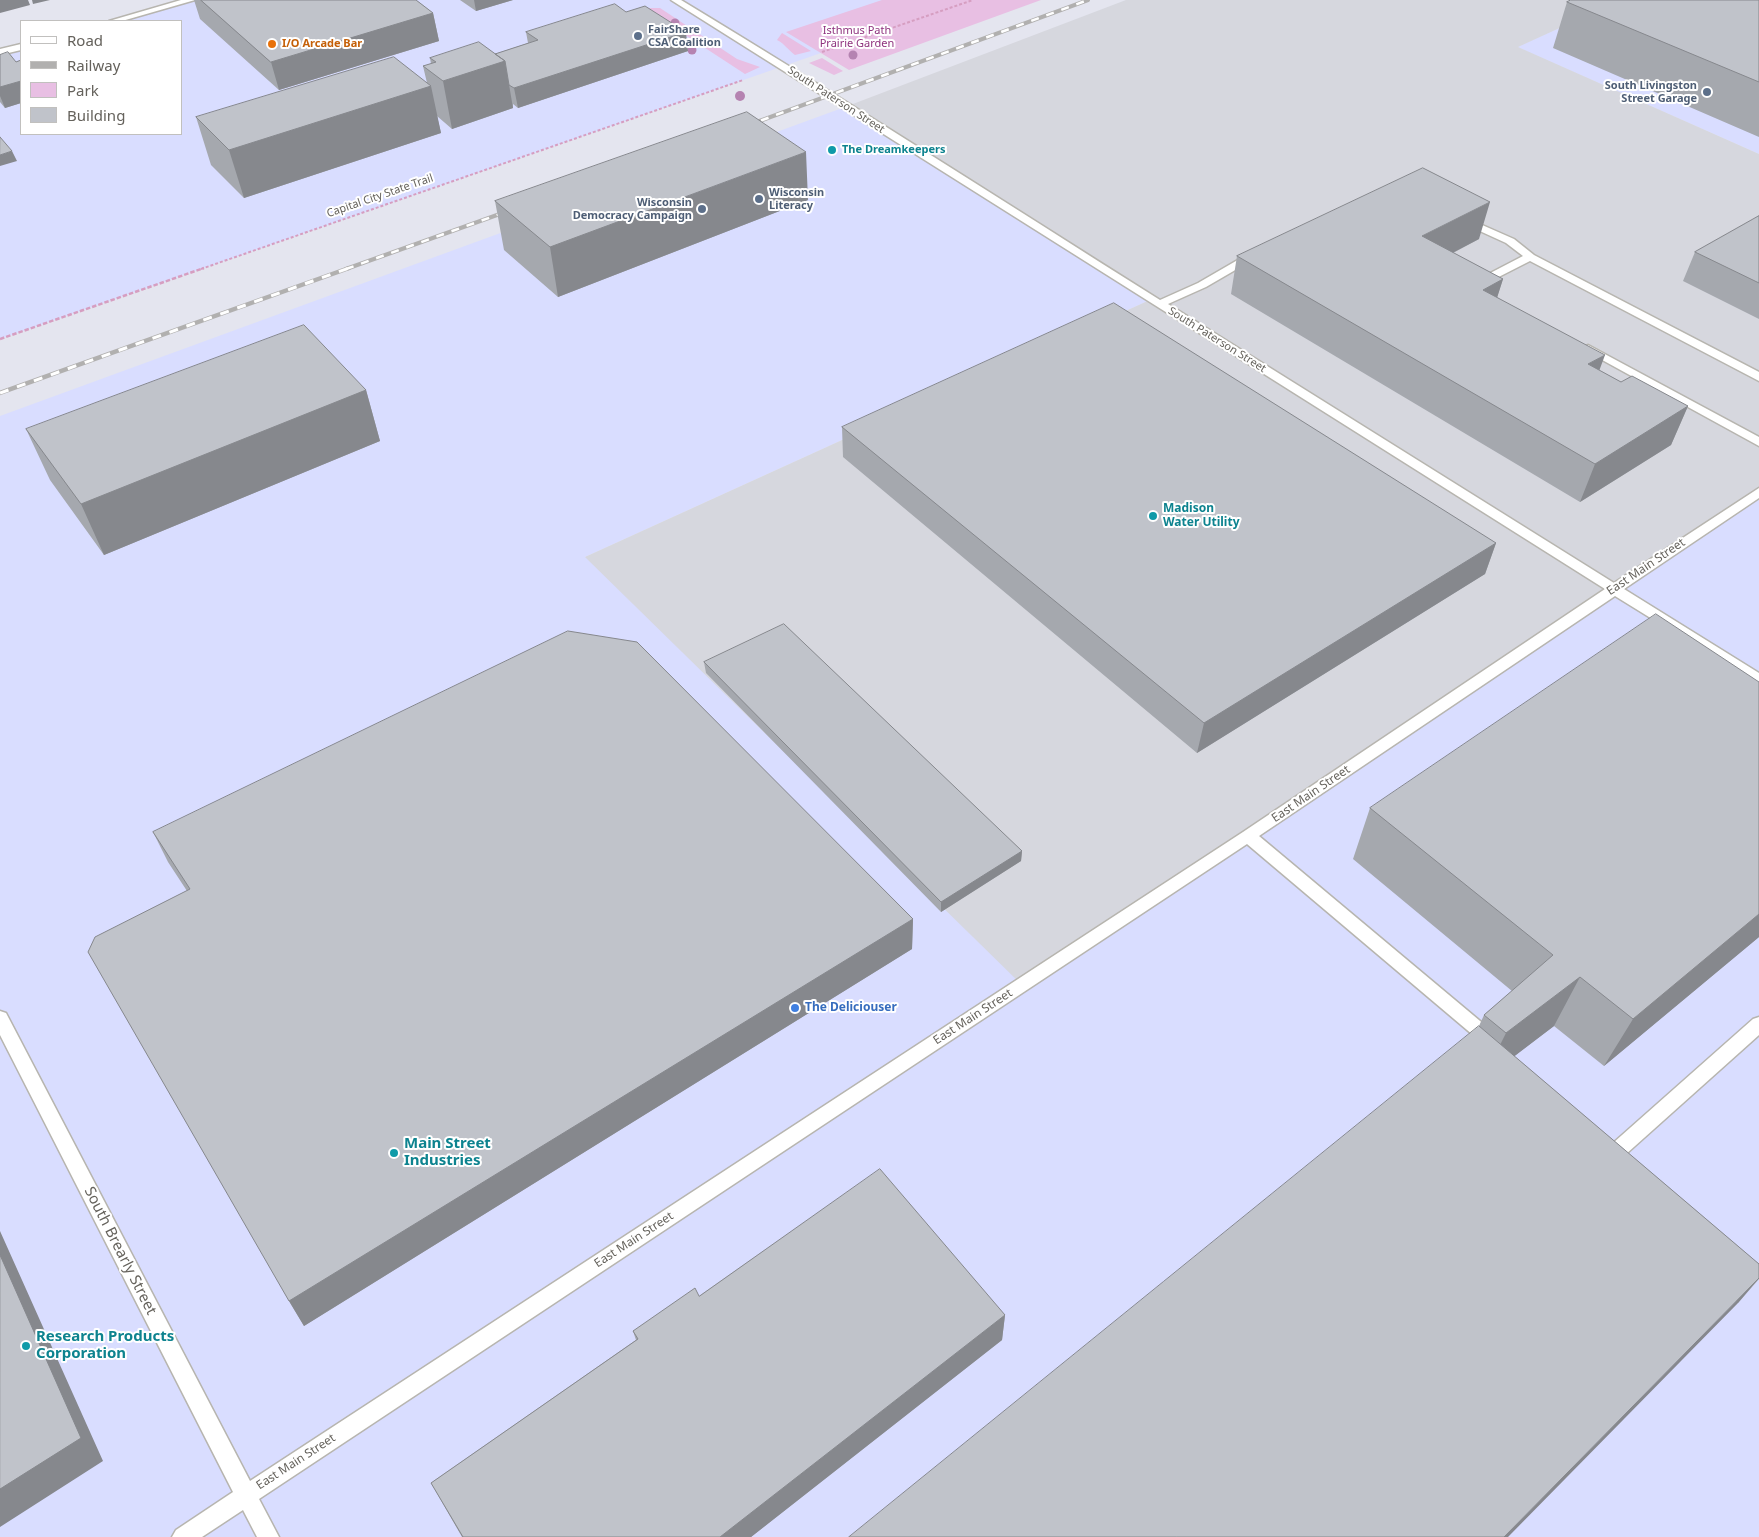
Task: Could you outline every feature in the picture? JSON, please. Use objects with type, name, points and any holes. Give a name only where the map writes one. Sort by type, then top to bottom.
[{"type":"street","points":[[117,20],[191,0]]},
{"type":"street","name":"South Paterson Street","points":[[675,0],[784,66],[845,107],[1759,680]]},
{"type":"street","points":[[0,52],[20,46]]},
{"type":"street","points":[[1450,213],[1510,241],[1530,257],[1759,377]]},
{"type":"street","points":[[1160,304],[1202,285],[1266,248]]},
{"type":"street","points":[[1489,295],[1472,286],[1530,257]]},
{"type":"street","points":[[1574,341],[1759,442]]},
{"type":"street","name":"East Main Street","points":[[183,1537],[1248,836],[1759,492]]},
{"type":"street","points":[[1248,836],[1505,1052]]},
{"type":"street","name":"South Brearly Street","points":[[0,1018],[268,1537]]},
{"type":"street","points":[[1620,1149],[1759,1024]]},
{"type":"street","points":[[1604,1136],[1634,1161]]},
{"type":"path","points":[[819,53],[973,0]]},
{"type":"path","name":"Capital City State Trail","points":[[0,339],[746,79]]},
{"type":"shaded area","points":[[191,0],[973,0],[0,339],[0,52],[20,47],[20,135],[182,135],[182,20],[117,20]]},
{"type":"shaded area","points":[[1126,0],[1621,0],[1518,47],[1759,154],[1759,492],[1022,985],[585,557],[1152,299],[845,107]]},
{"type":"shaded area","name":"South Livingston Street Garage","points":[[1621,0],[1759,0],[1759,154],[1517,47]]},
{"type":"shaded area","points":[[845,107],[1152,299],[585,557],[1759,492],[1759,1537],[0,1537],[0,416]]},
{"type":"green space","name":"Isthmus Path Prairie Garden","points":[[882,0],[1041,0],[849,70],[786,32]]},
{"type":"green space","points":[[644,8],[660,8],[737,59],[760,67],[745,74]]},
{"type":"green space","points":[[782,33],[811,51],[795,55],[777,40]]},
{"type":"green space","points":[[822,58],[843,71],[834,75],[809,63]]},
{"type":"building","points":[[201,0],[416,0],[433,13],[271,62]]},
{"type":"building","points":[[1571,0],[1759,0],[1759,82],[1567,2]]},
{"type":"building","points":[[615,4],[626,12],[645,6],[686,32],[514,88],[509,85],[505,61],[495,54],[538,40],[526,32]]},
{"type":"building","points":[[479,42],[505,61],[443,81],[423,66],[436,62],[430,58]]},
{"type":"building","points":[[8,52],[16,62],[20,60],[20,81],[0,87],[0,55]]},
{"type":"building","points":[[394,57],[431,86],[229,150],[196,117]]},
{"type":"building","points":[[747,112],[806,152],[550,247],[495,201]]},
{"type":"building","points":[[0,137],[12,151],[0,155]]},
{"type":"building","points":[[1423,168],[1490,202],[1422,236],[1503,279],[1483,290],[1605,355],[1588,364],[1621,382],[1632,376],[1688,406],[1595,464],[1237,256]]},
{"type":"building","points":[[1759,216],[1759,283],[1695,252]]},
{"type":"building","name":"Madison Water Utility","points":[[1114,303],[1496,543],[1204,723],[842,427]]},
{"type":"building","points":[[304,325],[366,390],[81,504],[26,429]]},
{"type":"building","points":[[1656,614],[1759,682],[1759,914],[1633,1019],[1580,977],[1506,1033],[1484,1015],[1553,955],[1370,808]]},
{"type":"building","points":[[784,624],[1022,851],[941,902],[704,662]]},
{"type":"building","name":"Main Street Industries","points":[[568,631],[637,642],[913,919],[289,1301],[88,952],[95,937],[190,889],[153,832]]},
{"type":"building","points":[[1479,1026],[1759,1264],[1759,1278],[1504,1537],[849,1537]]},
{"type":"building","points":[[880,1169],[1005,1315],[720,1537],[463,1537],[431,1483],[638,1339],[633,1331],[695,1288],[699,1296]]},
{"type":"building","name":"Research Products Corporation","points":[[0,1255],[81,1438],[0,1489]]},
{"type":"railway","points":[[746,126],[1088,0]]},
{"type":"railway","points":[[346,269],[511,210]]},
{"type":"railway","points":[[0,393],[349,268]]},
{"type":"place","name":"FairShare CSA Coalition","points":[[638,36]]},
{"type":"place","name":"I/O Arcade Bar","points":[[272,44]]},
{"type":"place","name":"South Livingston Street Garage","points":[[1707,92]]},
{"type":"place","name":"The Dreamkeepers","points":[[832,150]]},
{"type":"place","name":"Wisconsin Literacy","points":[[759,199]]},
{"type":"place","name":"Wisconsin Democracy Campaign","points":[[702,209]]},
{"type":"place","name":"Madison Water Utility","points":[[1153,516]]},
{"type":"place","name":"The Deliciouser","points":[[795,1008]]},
{"type":"place","name":"Main Street Industries","points":[[394,1153]]},
{"type":"place","name":"Research Products Corporation","points":[[26,1346]]}]
